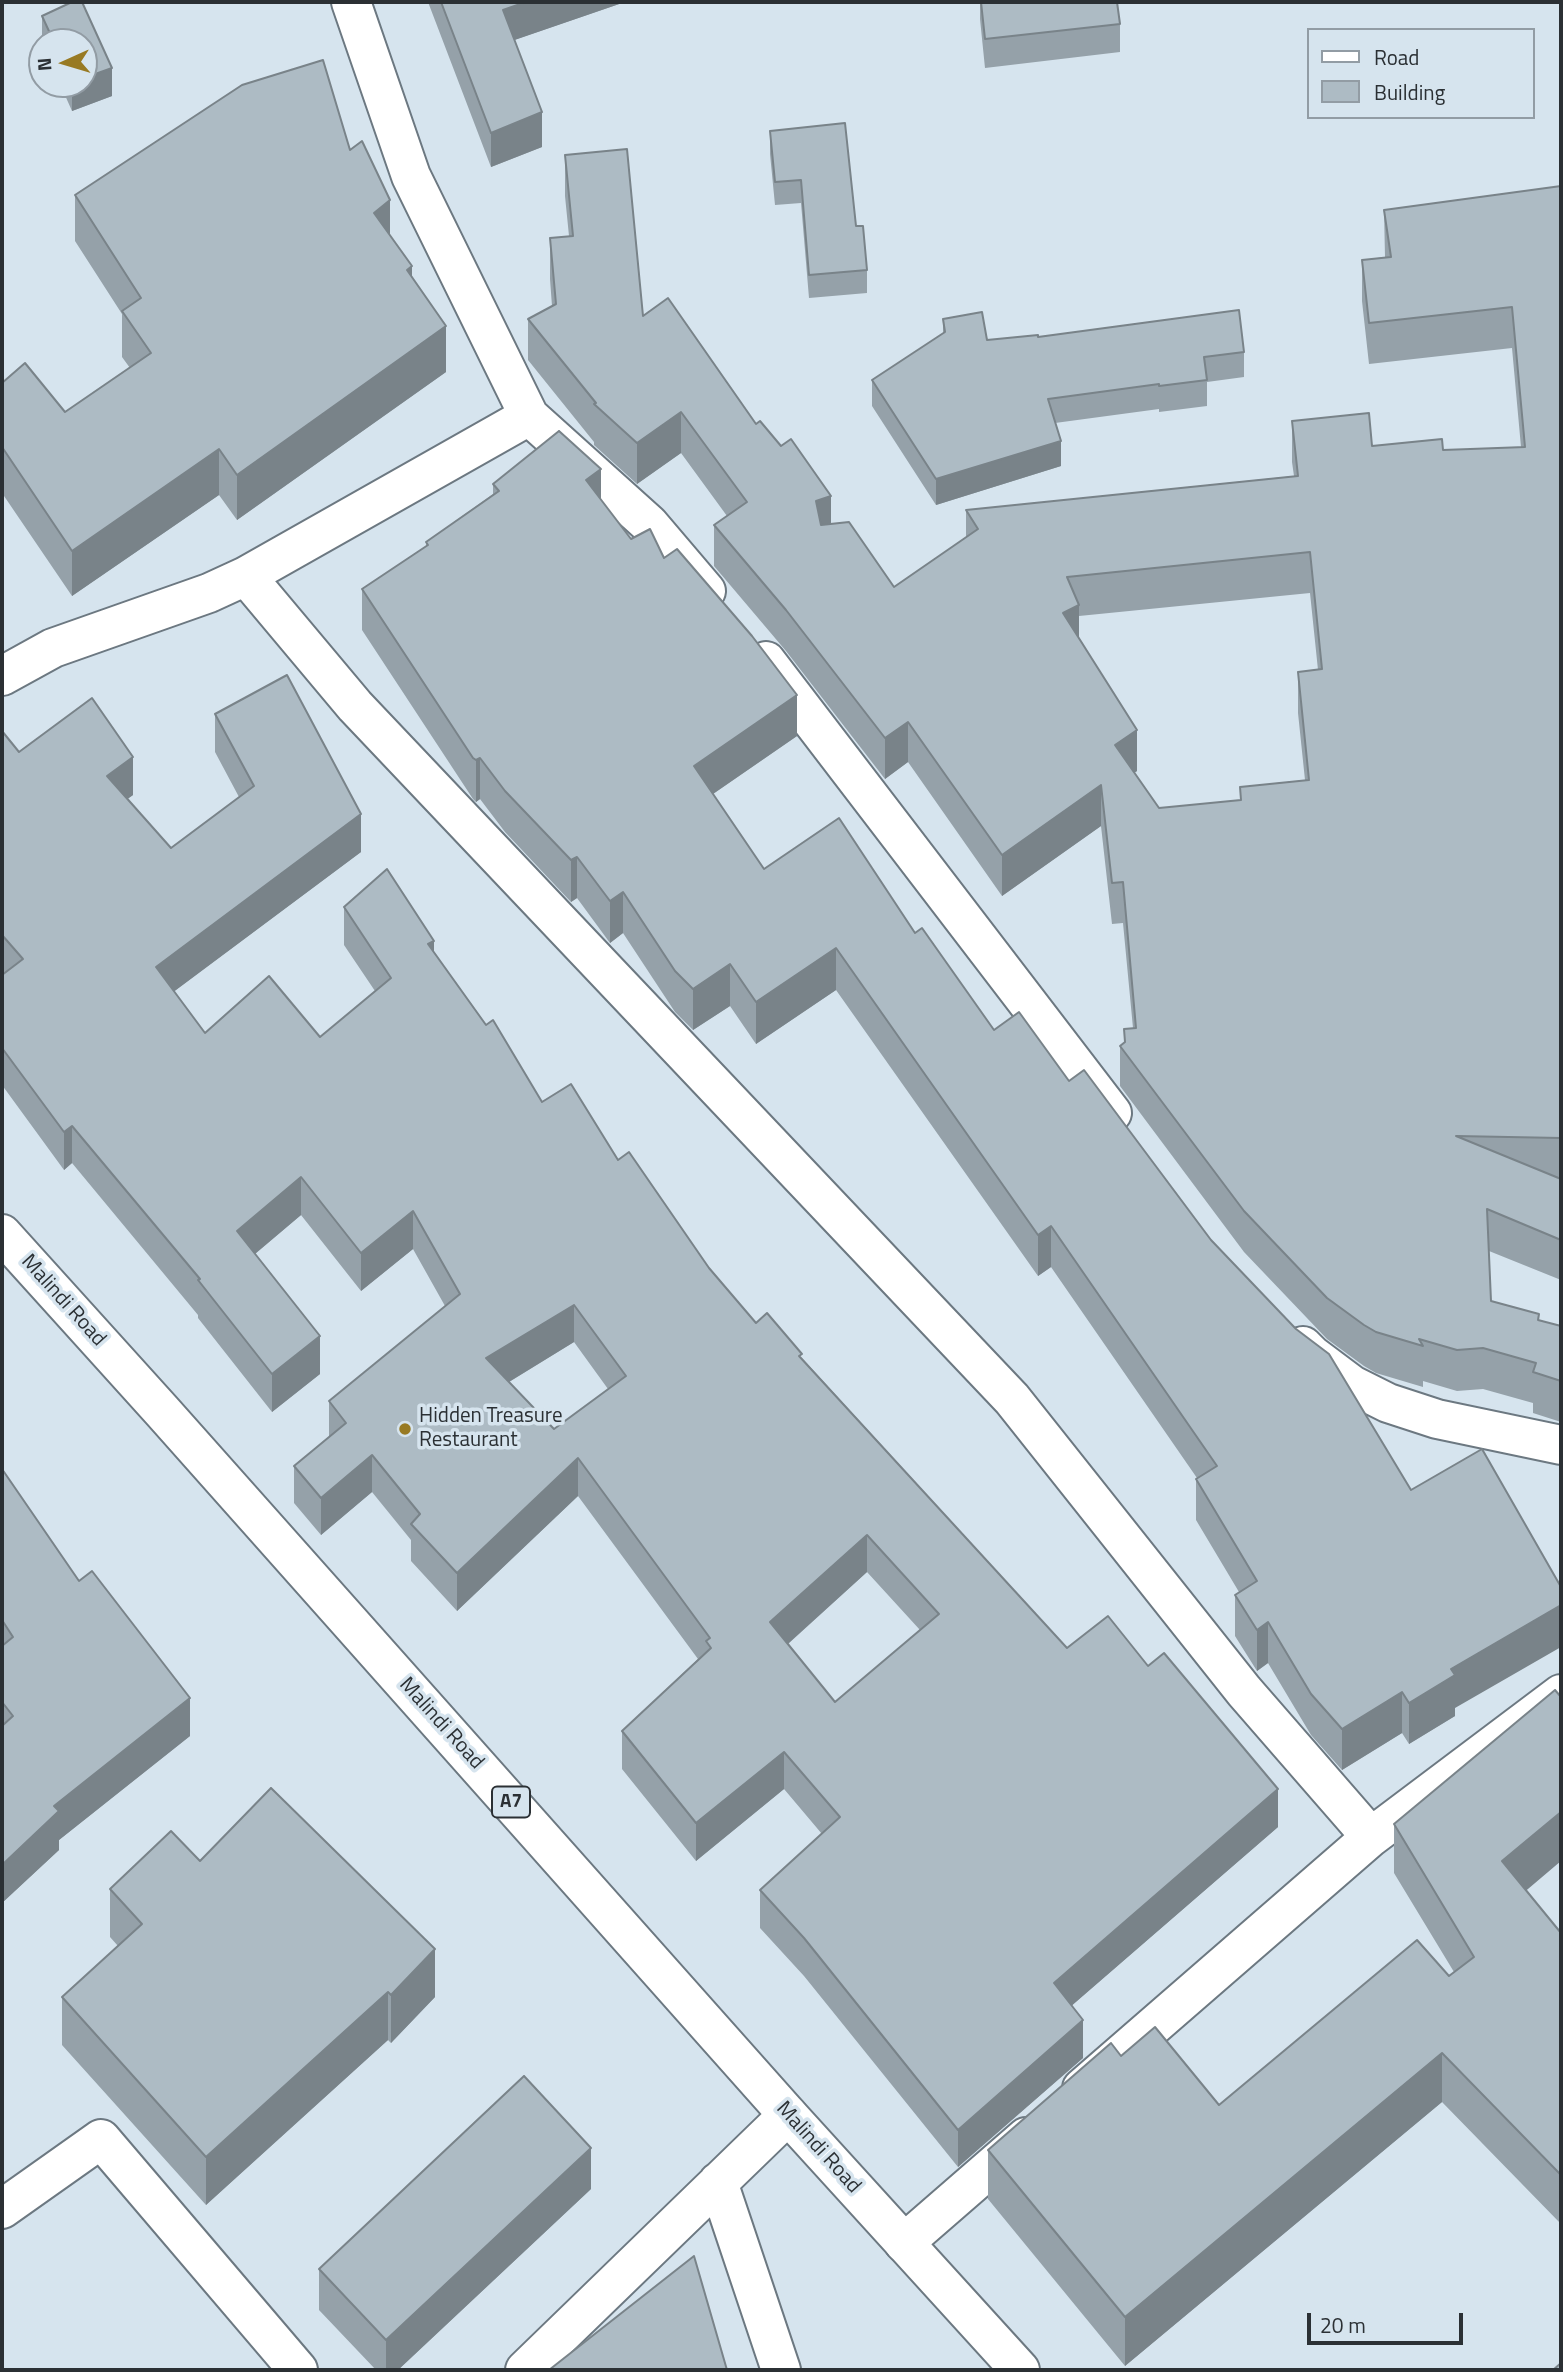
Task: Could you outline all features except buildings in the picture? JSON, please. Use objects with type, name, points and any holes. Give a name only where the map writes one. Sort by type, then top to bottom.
[{"type":"main road","points":[[351,2],[411,176],[529,416],[649,524],[769,664],[1134,1143]]},
{"type":"main road","points":[[2,676],[52,648],[209,593],[246,576],[529,416]]},
{"type":"main road","points":[[246,576],[355,706],[1012,1399],[1244,1691],[1371,1837]]},
{"type":"main road","name":"Malindi Road","points":[[2,1234],[788,2115],[1020,2370]]},
{"type":"main road","points":[[1280,1320],[1312,1355],[1352,1385],[1388,1403],[1437,1419],[1561,1445]]},
{"type":"main road","points":[[904,2243],[1371,1837],[1561,1693]]},
{"type":"main road","points":[[525,2370],[788,2115]]},
{"type":"main road","points":[[2,2209],[101,2139],[298,2370]]},
{"type":"main road","points":[[718,2182],[781,2370]]},
{"type":"place","name":"Hidden Treasure Restaurant","points":[[405,1429]]}]
